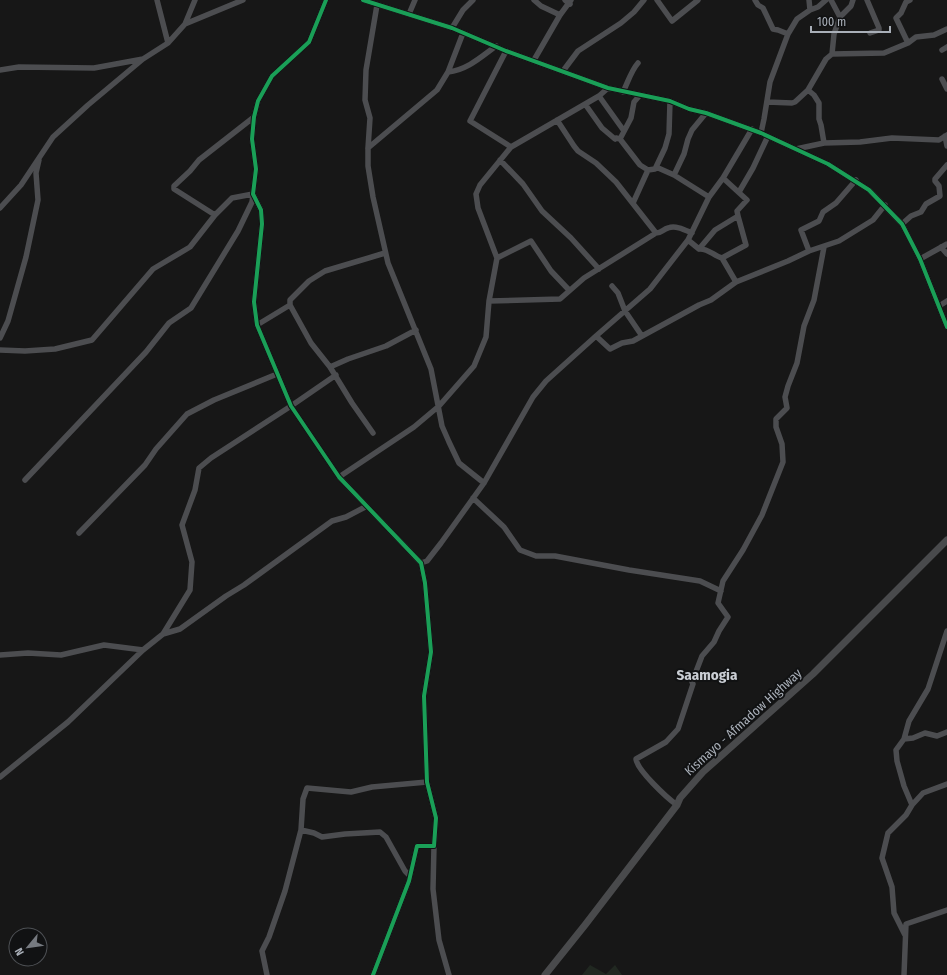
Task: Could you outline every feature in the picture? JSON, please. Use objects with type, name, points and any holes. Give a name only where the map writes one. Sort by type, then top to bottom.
[{"type":"main road","name":"Kismayo - Afmadow Highway","points":[[545,975],[677,805],[680,798],[703,772],[813,674],[947,540]]},
{"type":"street","points":[[157,0],[168,43]]},
{"type":"street","points":[[0,208],[20,185],[53,137],[88,104],[143,59],[168,43],[185,24],[195,0]]},
{"type":"street","points":[[185,24],[243,0]]},
{"type":"street","points":[[25,480],[146,352],[169,323],[191,308],[238,231],[252,202],[256,169],[252,139],[254,117],[258,100],[272,76],[309,42],[326,0]]},
{"type":"street","points":[[365,0],[452,28],[506,51],[608,88],[670,101],[689,109],[706,113],[752,129],[828,164],[856,180],[869,190],[902,224],[920,259],[947,327]]},
{"type":"street","points":[[409,14],[415,0]]},
{"type":"street","points":[[452,28],[463,10],[473,0]]},
{"type":"street","points":[[534,0],[541,6],[560,15]]},
{"type":"street","points":[[657,0],[672,21],[698,0]]},
{"type":"street","points":[[755,0],[758,5],[763,8],[773,29],[788,34]]},
{"type":"street","points":[[809,0],[810,10]]},
{"type":"street","points":[[761,133],[770,82],[788,34],[797,19],[810,10],[818,7],[826,0]]},
{"type":"street","points":[[831,0],[840,17]]},
{"type":"street","points":[[832,54],[834,34],[840,17],[851,6],[853,0]]},
{"type":"street","points":[[867,0],[879,28],[879,30],[870,33]]},
{"type":"street","points":[[908,42],[896,18],[901,13],[906,2],[910,0]]},
{"type":"street","points":[[534,60],[569,1]]},
{"type":"street","points":[[563,72],[578,51],[621,23],[634,12],[642,1]]},
{"type":"street","points":[[377,5],[366,70],[365,100],[370,118],[368,166],[385,253],[431,369],[442,426],[459,463],[484,483]]},
{"type":"street","points":[[767,102],[792,103],[808,90],[826,59],[832,54],[884,53],[916,38],[946,32]]},
{"type":"street","points":[[368,148],[437,90],[448,72],[463,33]]},
{"type":"street","points":[[448,72],[466,68],[496,46]]},
{"type":"street","points":[[506,51],[470,121],[512,148]]},
{"type":"street","points":[[0,70],[19,66],[94,68],[143,59]]},
{"type":"street","points":[[623,92],[630,78],[632,69],[638,63]]},
{"type":"street","points":[[942,79],[947,89]]},
{"type":"street","points":[[338,477],[414,427],[439,406],[474,366],[486,337],[489,301],[497,258],[478,208],[476,194],[480,185],[500,160],[512,148],[586,104],[608,88]]},
{"type":"street","points":[[808,90],[814,95],[819,103],[819,119],[824,143]]},
{"type":"street","points":[[620,138],[631,118],[634,102],[640,95]]},
{"type":"street","points":[[598,96],[624,131]]},
{"type":"street","points":[[620,138],[640,165],[648,170],[655,169],[665,148],[669,134],[670,101]]},
{"type":"street","points":[[586,104],[602,128],[614,139],[620,138]]},
{"type":"street","points":[[674,175],[692,130],[706,113]]},
{"type":"street","points":[[215,216],[174,189],[174,186],[199,160],[254,117]]},
{"type":"street","points":[[557,120],[578,151],[596,163],[616,182],[656,233]]},
{"type":"street","points":[[421,563],[427,561],[441,544],[484,483],[533,397],[546,381],[650,289],[688,240],[709,197],[723,178],[752,129]]},
{"type":"street","points":[[739,192],[753,168],[768,136]]},
{"type":"street","points":[[796,149],[824,143],[860,142],[896,138],[939,140],[946,136],[947,146]]},
{"type":"street","points":[[0,338],[8,321],[26,257],[38,200],[36,173],[41,154]]},
{"type":"street","points":[[500,160],[523,184],[542,211],[571,238],[599,269]]},
{"type":"street","points":[[902,224],[911,216],[921,212],[926,204],[940,196],[939,186],[935,182],[935,179],[947,166]]},
{"type":"street","points":[[656,167],[674,175],[709,197]]},
{"type":"street","points":[[633,203],[648,170]]},
{"type":"street","points":[[722,258],[746,245],[737,211],[747,200],[723,178]]},
{"type":"street","points":[[809,251],[801,230],[819,221],[823,212],[836,203],[856,180]]},
{"type":"street","points":[[0,350],[25,352],[55,349],[92,340],[153,269],[190,247],[232,198],[253,194]]},
{"type":"street","points":[[253,194],[261,210],[262,224],[254,302],[257,325],[291,406],[338,477],[421,563],[425,583],[431,652],[424,696],[427,782],[436,818],[433,889],[439,940],[449,975]]},
{"type":"street","points":[[596,336],[610,349],[622,343],[632,341],[711,300],[736,282],[809,251],[839,241],[873,220],[885,206]]},
{"type":"street","points":[[699,249],[715,230],[738,216]]},
{"type":"street","points":[[489,301],[560,299],[584,278],[656,233],[660,233],[666,228],[671,227],[692,233]]},
{"type":"street","points":[[497,258],[531,240],[551,271],[569,290]]},
{"type":"street","points":[[688,240],[699,249],[704,248],[722,258],[736,282]]},
{"type":"street","points":[[920,259],[944,246],[947,254]]},
{"type":"street","points":[[677,805],[651,781],[637,764],[636,759],[666,742],[678,729],[688,702],[693,684],[692,682],[702,656],[714,642],[719,630],[728,617],[718,603],[723,581],[743,550],[762,515],[783,462],[782,444],[776,427],[776,419],[787,408],[785,397],[797,363],[804,326],[814,300],[824,247]]},
{"type":"street","points":[[373,433],[352,403],[336,375],[311,343],[290,305],[290,300],[309,281],[325,271],[385,253]]},
{"type":"street","points":[[612,286],[618,293],[625,311],[642,336]]},
{"type":"street","points":[[939,306],[947,301]]},
{"type":"street","points":[[257,325],[290,305]]},
{"type":"street","points":[[330,367],[386,346],[416,330]]},
{"type":"street","points":[[79,533],[144,465],[187,414],[214,400],[277,374]]},
{"type":"street","points":[[0,777],[68,722],[143,650],[163,634],[190,590],[192,562],[182,526],[195,490],[199,468],[210,458],[336,375]]},
{"type":"street","points":[[473,498],[504,527],[520,550],[536,556],[555,556],[629,570],[700,581],[721,591]]},
{"type":"street","points":[[163,634],[180,630],[332,521],[367,506]]},
{"type":"street","points":[[912,805],[904,786],[897,761],[896,750],[904,739],[909,721],[928,689],[947,631]]},
{"type":"street","points":[[0,656],[28,653],[61,655],[104,645],[143,650]]},
{"type":"street","points":[[904,739],[913,738],[925,733],[937,736],[947,732]]},
{"type":"street","points":[[267,975],[262,951],[269,937],[285,891],[301,830],[303,799],[307,788],[351,792],[372,787],[427,782]]},
{"type":"street","points":[[905,935],[894,913],[892,887],[882,858],[888,833],[906,815],[912,805],[923,793],[947,784]]},
{"type":"street","points":[[301,830],[314,833],[322,837],[380,832],[386,837],[405,871],[410,876]]},
{"type":"street","points":[[373,975],[410,876],[417,846],[434,846]]},
{"type":"street","points":[[904,975],[906,924],[947,910]]},
{"type":"shaded area","points":[[590,965],[606,974],[615,965],[622,975],[582,975]]},
{"type":"cycle path","points":[[326,0],[309,42],[272,76],[258,101],[254,117],[252,139],[256,169],[253,194],[261,210],[262,224],[254,302],[257,325],[291,406],[339,477],[421,563],[425,583],[431,652],[424,696],[427,782],[436,818],[434,846],[417,846],[409,881],[373,975]]},
{"type":"cycle path","points":[[363,0],[452,28],[506,51],[608,88],[670,101],[689,109],[706,113],[761,133],[828,164],[869,190],[902,224],[920,259],[947,327]]},
{"type":"district","name":"Saamogia","points":[[707,675]]}]
